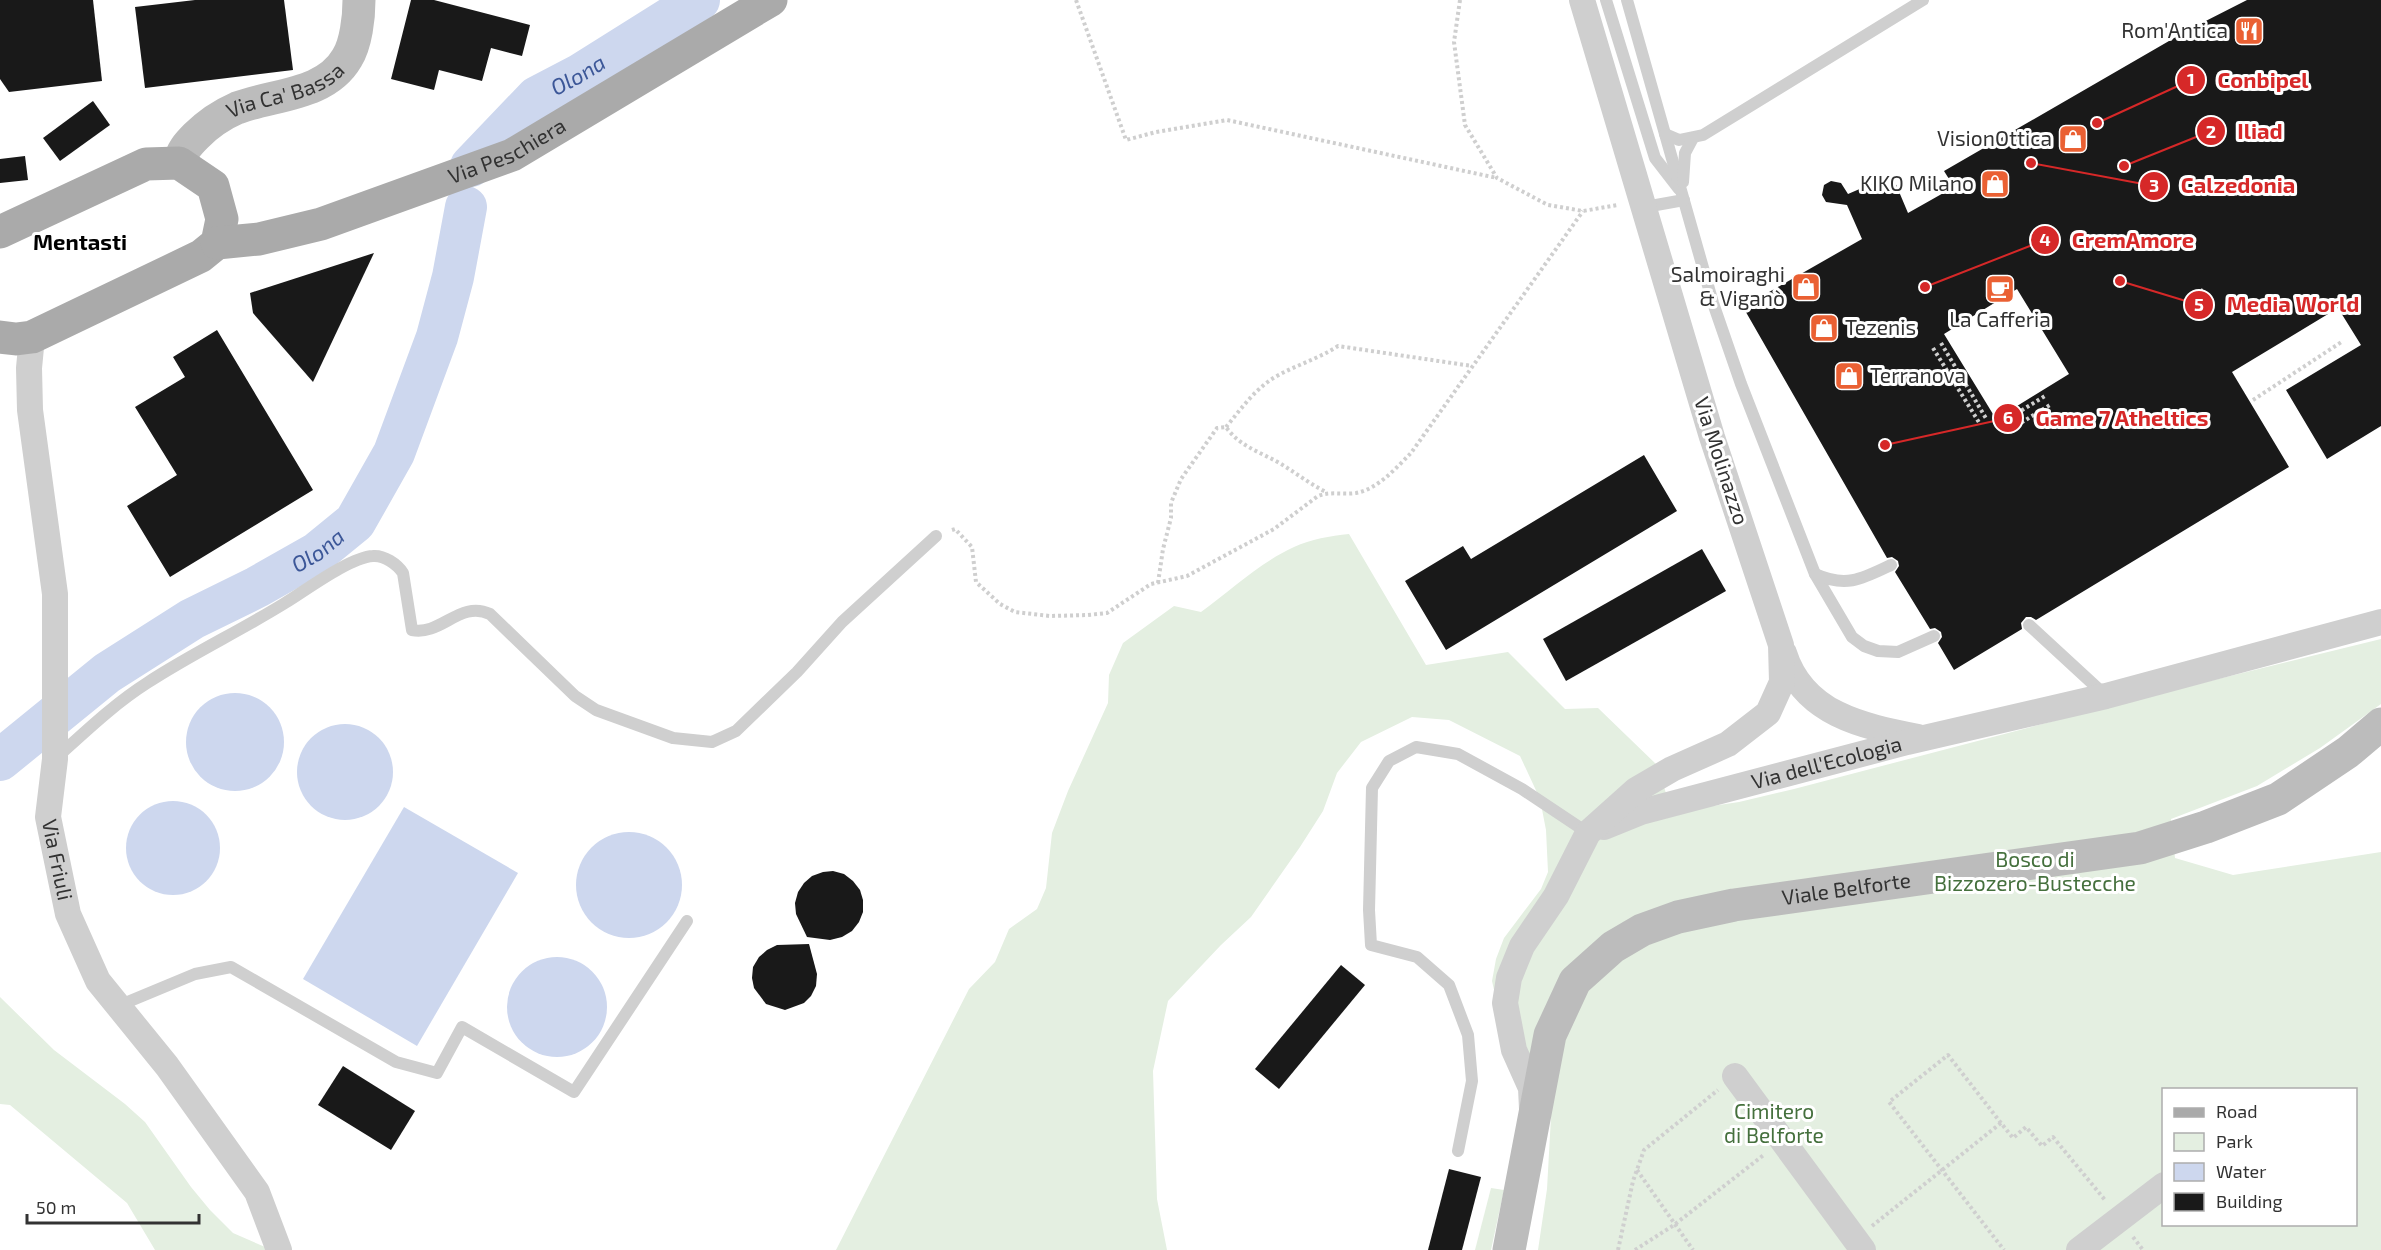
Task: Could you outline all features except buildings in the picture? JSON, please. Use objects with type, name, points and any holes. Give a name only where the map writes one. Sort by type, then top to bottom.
[{"type":"main road","name":"Via Ca' Bassa","points":[[178,163],[183,150],[208,124],[238,108],[282,97],[327,81],[347,58],[358,19],[359,0]]},
{"type":"main road","name":"Via Peschiera","points":[[12,337],[201,256],[217,243],[259,239],[321,224],[512,155],[771,0]]},
{"type":"main road","points":[[0,232],[146,164],[178,163],[213,186],[222,219],[217,243]]},
{"type":"main road","name":"Viale Belforte","points":[[1509,1250],[1550,1035],[1575,981],[1613,947],[1642,930],[1678,917],[1734,904],[2140,848],[2206,827],[2278,799],[2348,752],[2381,724]]},
{"type":"street","name":"Via Molinazzo","points":[[1582,0],[1712,437],[1781,645],[1782,682],[1768,713],[1728,744],[1672,769],[1636,790],[1588,833]]},
{"type":"street","name":"Via Friuli","points":[[12,337],[18,369],[30,410],[55,594],[55,752],[48,817],[68,914],[98,981],[167,1066],[257,1192],[279,1250]]},
{"type":"street","name":"Via dell'Ecologia","points":[[1588,833],[1641,812],[1924,738],[2106,696],[2381,622]]},
{"type":"street","points":[[1781,645],[1787,664],[1801,687],[1823,707],[1888,731],[1924,738]]},
{"type":"street","points":[[1533,1129],[1531,1088],[1514,1050],[1505,1003],[1509,978],[1522,946],[1556,896],[1588,833]]},
{"type":"street","points":[[1734,1076],[1859,1245]]},
{"type":"street","points":[[2079,1250],[2162,1186]]},
{"type":"lane","points":[[1606,0],[1655,158],[1683,196]]},
{"type":"lane","points":[[1627,0],[1727,344],[1815,574],[1852,637],[1864,646],[1878,651],[1898,652],[1934,636]]},
{"type":"lane","points":[[1665,134],[1679,140],[1693,138],[1711,130],[1923,0]]},
{"type":"lane","points":[[1683,196],[1685,153],[1693,138]]},
{"type":"lane","points":[[1643,202],[1683,196]]},
{"type":"lane","points":[[55,752],[147,683],[244,628],[342,568],[362,558],[374,556],[387,559],[403,573],[412,630],[420,632],[445,623],[463,611],[480,609],[490,614],[575,696],[596,710],[618,716],[673,738],[712,742],[736,731],[797,672],[842,622],[936,536]]},
{"type":"lane","points":[[1815,574],[1826,579],[1848,582],[1891,565]]},
{"type":"lane","points":[[2029,625],[2106,696]]},
{"type":"lane","points":[[1458,1151],[1472,1081],[1468,1035],[1449,985],[1418,957],[1371,945],[1369,910],[1372,788],[1389,761],[1416,747],[1458,754],[1522,789],[1588,833]]},
{"type":"lane","points":[[118,1006],[195,974],[231,967],[396,1062],[437,1073],[462,1027],[574,1092],[687,921]]},
{"type":"path","points":[[1076,0],[1126,140],[1156,132],[1227,120],[1497,178],[1548,205],[1583,211],[1643,202]]},
{"type":"path","points":[[1460,0],[1454,42],[1465,125],[1497,178]]},
{"type":"path","points":[[1226,427],[1232,436],[1252,450],[1280,463],[1326,492],[1358,493],[1390,475],[1410,453],[1583,211]]},
{"type":"path","points":[[2191,296],[2203,290]]},
{"type":"path","points":[[2253,400],[2343,340]]},
{"type":"path","points":[[1941,343],[1987,420]]},
{"type":"path","points":[[1158,583],[1171,518],[1171,503],[1181,479],[1217,428],[1226,427],[1254,394],[1273,378],[1296,366],[1319,358],[1338,346],[1472,366]]},
{"type":"path","points":[[1933,348],[1980,424]]},
{"type":"path","points":[[2001,423],[2045,396]]},
{"type":"path","points":[[2006,432],[2050,405]]},
{"type":"path","points":[[936,536],[955,529],[972,547],[976,582],[1000,604],[1015,612],[1050,616],[1107,613],[1151,584],[1187,576],[1275,529],[1326,492]]},
{"type":"path","points":[[2004,1250],[1889,1101],[1948,1054],[2013,1138],[2026,1127],[2042,1146],[2053,1137],[2121,1218],[2142,1250]]},
{"type":"path","points":[[1618,1250],[1644,1150],[1734,1076]]},
{"type":"path","points":[[1859,1245],[2001,1123]]},
{"type":"path","points":[[1635,1250],[1674,1225],[1782,1141]]},
{"type":"path","points":[[1637,1170],[1693,1250]]},
{"type":"green space","name":"Bosco di Bizzozero-Bustecche","points":[[1349,534],[1426,665],[1508,652],[1565,709],[1598,708],[1657,765],[1672,812],[1739,802],[1794,789],[2153,695],[2381,639],[2381,704],[2320,748],[2257,786],[2171,819],[2175,858],[2233,875],[2381,852],[2381,1250],[1538,1250],[1547,1189],[1551,1117],[1548,1096],[1497,1003],[1492,981],[1496,959],[1504,938],[1541,889],[1548,872],[1546,830],[1540,799],[1520,756],[1449,720],[1412,717],[1361,742],[1337,773],[1323,811],[1251,917],[1168,1001],[1153,1071],[1157,1199],[1167,1250],[836,1250],[969,989],[995,962],[1009,929],[1037,909],[1046,888],[1052,833],[1068,791],[1108,703],[1109,675],[1123,643],[1174,606],[1201,612],[1281,553],[1321,538]]},
{"type":"green space","points":[[0,997],[54,1050],[145,1122],[191,1187],[233,1233],[272,1250],[155,1250],[127,1203],[10,1105],[0,1104]]},
{"type":"green space","points":[[1491,1188],[1504,1190],[1491,1250],[1475,1250]]},
{"type":"water","points":[[235,693],[254,697],[269,708],[280,723],[284,742],[280,761],[269,776],[254,787],[235,791],[216,787],[201,776],[190,761],[186,742],[190,723],[201,708],[216,697]]},
{"type":"water","points":[[345,724],[363,728],[379,738],[389,754],[393,772],[389,790],[379,806],[363,816],[345,820],[327,816],[311,806],[301,790],[297,772],[301,754],[311,738],[327,728]]},
{"type":"water","points":[[173,801],[191,805],[206,815],[216,830],[220,848],[216,866],[206,881],[191,891],[173,895],[155,891],[140,881],[130,866],[126,848],[130,830],[140,815],[155,805]]},
{"type":"water","points":[[404,807],[518,873],[417,1046],[303,979]]},
{"type":"water","points":[[629,832],[649,836],[666,848],[678,865],[682,885],[678,905],[666,922],[649,934],[629,938],[609,934],[592,922],[580,905],[576,885],[580,865],[592,848],[609,836]]},
{"type":"water","points":[[557,957],[576,960],[593,971],[604,988],[607,1007],[604,1026],[593,1043],[576,1054],[557,1057],[538,1054],[521,1043],[510,1026],[507,1007],[510,988],[521,971],[538,960]]},
{"type":"waterway","name":"Olona","points":[[471,166],[537,97],[581,74],[699,0]]},
{"type":"waterway","name":"Olona","points":[[0,760],[107,673],[192,619],[257,587],[317,553],[355,522],[394,453],[437,337],[453,277],[466,207]]},
{"type":"place","name":"Rom'Antica","points":[[2249,31]]},
{"type":"place","name":"Conbipel","points":[[2097,123]]},
{"type":"place","name":"VisionOttica","points":[[2073,139]]},
{"type":"place","name":"Calzedonia","points":[[2031,163]]},
{"type":"place","name":"Iliad","points":[[2124,166]]},
{"type":"place","name":"KIKO Milano","points":[[1995,184]]},
{"type":"place","name":"Media World","points":[[2120,281]]},
{"type":"place","name":"Salmoiraghi & Viganò","points":[[1806,287]]},
{"type":"place","name":"CremAmore","points":[[1925,287]]},
{"type":"place","name":"La Cafferia","points":[[2000,289]]},
{"type":"place","name":"Tezenis","points":[[1824,328]]},
{"type":"place","name":"Terranova","points":[[1849,376]]},
{"type":"place","name":"Game 7 Atheltics","points":[[1885,445]]},
{"type":"district","name":"Mentasti","points":[[80,242]]},
{"type":"park label","name":"Cimitero di Belforte","points":[[1774,1124]]}]
